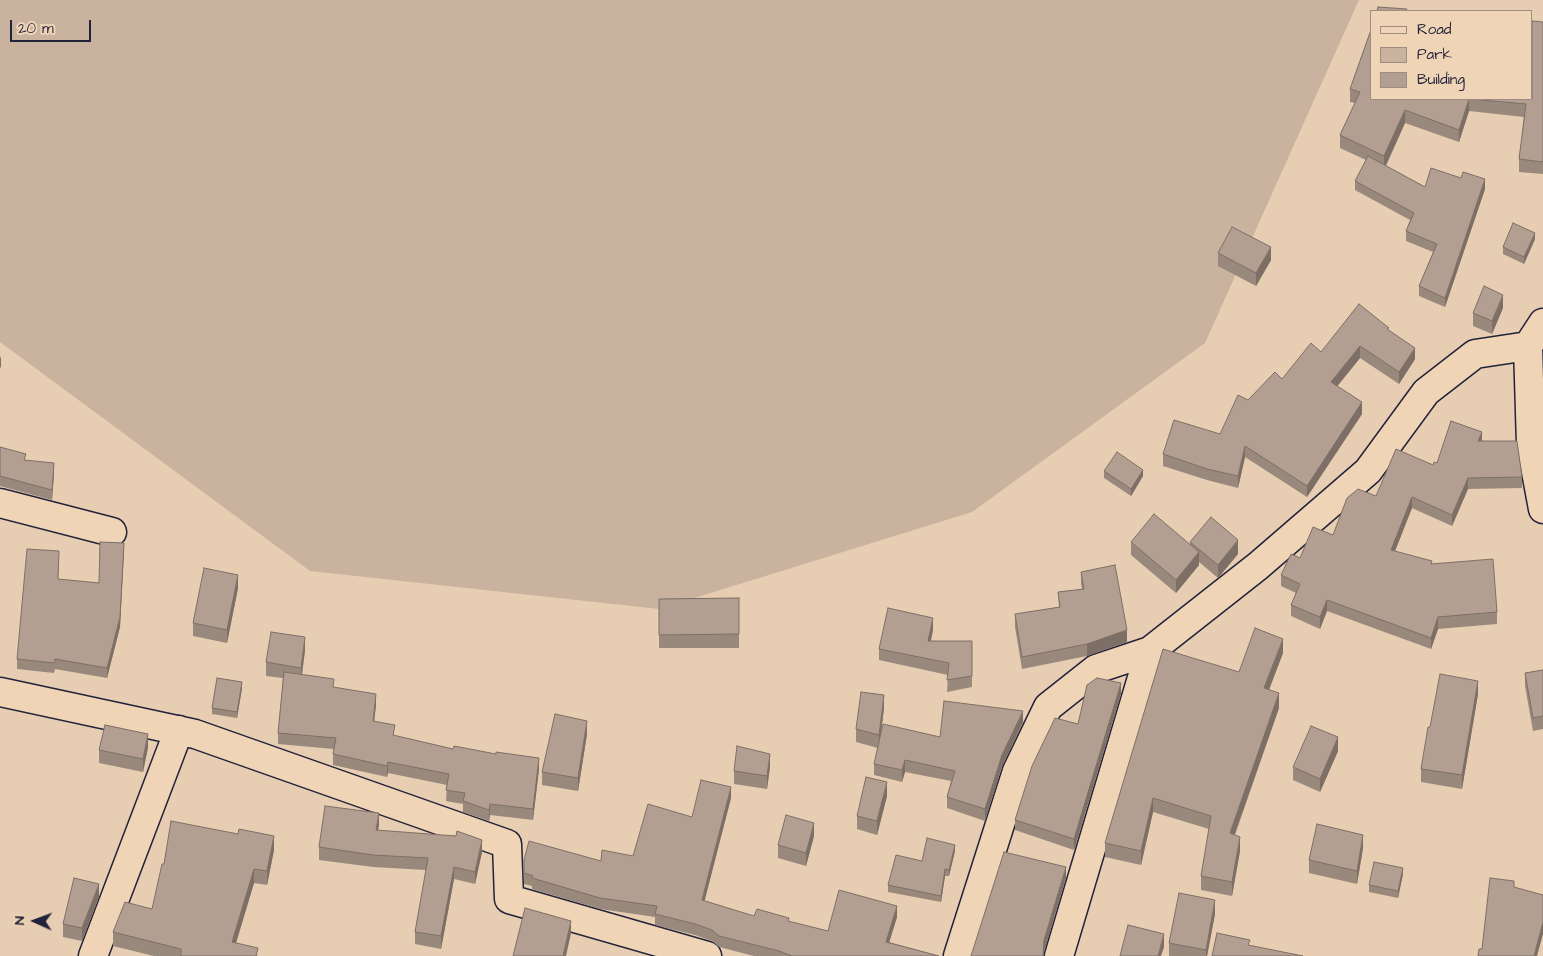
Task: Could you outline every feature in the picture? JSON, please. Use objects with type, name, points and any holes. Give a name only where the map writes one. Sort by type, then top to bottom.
[{"type":"street","points":[[1543,323],[1528,346],[1531,445],[1543,509]]},
{"type":"street","points":[[958,956],[1017,771],[1048,707],[1096,669],[1150,651],[1258,566],[1368,471],[1426,392],[1475,354],[1528,346]]},
{"type":"street","points":[[0,503],[112,532]]},
{"type":"street","points":[[1059,956],[1150,651]]},
{"type":"street","points":[[0,692],[195,734],[507,844],[509,900],[707,956]]},
{"type":"street","points":[[93,956],[179,730]]},
{"type":"green space","points":[[0,0],[1359,0],[1205,343],[972,512],[659,609],[310,571],[0,342]]},
{"type":"building","points":[[1378,7],[1407,9],[1406,10],[1377,10]]},
{"type":"building","points":[[1533,21],[1543,22],[1543,162],[1519,159],[1526,104],[1481,100],[1533,100]]},
{"type":"building","points":[[1370,33],[1370,100],[1469,100],[1459,130],[1405,110],[1384,156],[1340,135],[1360,92],[1350,89]]},
{"type":"building","points":[[1368,156],[1425,187],[1431,168],[1461,178],[1463,172],[1485,179],[1445,298],[1419,286],[1437,244],[1406,231],[1414,213],[1355,181]]},
{"type":"building","points":[[1513,223],[1535,233],[1524,257],[1503,247]]},
{"type":"building","points":[[1232,227],[1271,247],[1256,273],[1218,253]]},
{"type":"building","points":[[1484,286],[1503,295],[1492,321],[1473,313]]},
{"type":"building","points":[[1359,304],[1389,328],[1387,329],[1415,348],[1399,372],[1360,346],[1331,382],[1362,402],[1307,486],[1245,446],[1238,476],[1207,469],[1163,454],[1174,420],[1220,434],[1238,395],[1248,400],[1275,372],[1282,379],[1311,343],[1321,352]]},
{"type":"building","points":[[1451,421],[1482,432],[1478,441],[1517,441],[1522,477],[1468,478],[1452,515],[1412,497],[1391,550],[1432,561],[1431,564],[1493,559],[1497,612],[1438,617],[1431,638],[1327,600],[1320,617],[1291,605],[1300,584],[1281,575],[1291,554],[1300,558],[1313,527],[1333,535],[1347,498],[1358,489],[1376,496],[1396,449],[1433,465],[1434,462],[1437,463]]},
{"type":"building","points":[[0,447],[26,454],[24,460],[54,463],[52,490],[0,476]]},
{"type":"building","points":[[1117,452],[1143,470],[1131,489],[1104,471]]},
{"type":"building","points":[[1154,514],[1199,552],[1176,580],[1131,542]]},
{"type":"building","points":[[1211,517],[1238,540],[1218,565],[1190,542]]},
{"type":"building","points":[[100,542],[124,543],[120,617],[107,668],[55,659],[54,663],[17,659],[27,549],[59,551],[58,579],[99,583]]},
{"type":"building","points":[[1115,565],[1127,630],[1087,644],[1022,657],[1015,614],[1060,607],[1058,592],[1084,589],[1081,572]]},
{"type":"building","points":[[204,568],[238,575],[227,630],[193,623]]},
{"type":"building","points":[[739,598],[739,634],[659,635],[659,599]]},
{"type":"building","points":[[888,608],[933,618],[928,641],[972,641],[972,676],[947,680],[949,663],[879,649]]},
{"type":"building","points":[[1255,628],[1283,639],[1264,688],[1279,693],[1230,833],[1240,837],[1232,882],[1201,876],[1211,816],[1153,798],[1141,851],[1105,843],[1163,649],[1239,672]]},
{"type":"building","points":[[271,632],[305,637],[301,668],[266,662]]},
{"type":"building","points":[[1543,670],[1543,716],[1533,718],[1525,673]]},
{"type":"building","points":[[284,672],[334,679],[333,687],[376,694],[373,721],[395,725],[393,735],[453,749],[454,746],[496,754],[496,752],[539,758],[533,809],[490,804],[489,810],[463,801],[465,793],[446,790],[449,774],[388,762],[387,766],[333,754],[336,738],[278,733]]},
{"type":"building","points":[[1440,674],[1478,681],[1462,775],[1421,769]]},
{"type":"building","points":[[217,678],[242,682],[237,712],[212,708]]},
{"type":"building","points":[[1097,678],[1121,683],[1074,839],[1015,820],[1032,766],[1055,718],[1078,724],[1087,685]]},
{"type":"building","points":[[861,692],[884,695],[879,735],[856,729]]},
{"type":"building","points":[[944,701],[1023,711],[1002,755],[985,809],[947,797],[955,771],[905,760],[902,770],[874,764],[883,724],[940,737]]},
{"type":"building","points":[[555,714],[587,721],[578,778],[542,772]]},
{"type":"building","points":[[105,725],[148,734],[143,759],[99,750]]},
{"type":"building","points":[[1311,726],[1338,737],[1320,779],[1293,767]]},
{"type":"building","points":[[737,746],[770,754],[767,776],[734,771]]},
{"type":"building","points":[[866,777],[887,782],[877,821],[857,816]]},
{"type":"building","points":[[701,780],[731,787],[702,900],[754,916],[757,909],[789,918],[788,921],[828,931],[839,890],[897,906],[886,942],[939,956],[792,956],[719,936],[712,930],[695,924],[655,914],[657,906],[600,898],[532,878],[533,876],[524,873],[524,860],[529,841],[601,861],[602,850],[633,856],[648,804],[692,817]]},
{"type":"building","points":[[325,806],[379,813],[376,830],[456,836],[457,831],[482,840],[475,872],[454,867],[441,936],[415,932],[428,858],[373,855],[319,847]]},
{"type":"building","points":[[786,815],[814,823],[806,853],[778,845]]},
{"type":"building","points":[[171,821],[238,834],[239,829],[274,836],[267,871],[254,869],[232,942],[258,948],[256,956],[181,956],[181,949],[113,932],[125,902],[152,909],[162,864],[164,864]]},
{"type":"building","points":[[1317,824],[1363,835],[1357,871],[1309,860]]},
{"type":"building","points":[[927,838],[955,845],[949,870],[945,869],[941,896],[888,885],[896,855],[922,861]]},
{"type":"building","points":[[1004,852],[1066,867],[1044,940],[1043,956],[971,956]]},
{"type":"building","points":[[1374,862],[1403,868],[1398,891],[1369,885]]},
{"type":"building","points":[[74,878],[99,884],[82,928],[63,924]]},
{"type":"building","points":[[1490,878],[1514,881],[1514,887],[1543,895],[1543,922],[1534,956],[1478,956],[1479,949],[1482,949]]},
{"type":"building","points":[[1179,893],[1215,900],[1206,950],[1169,943]]},
{"type":"building","points":[[525,908],[571,921],[563,956],[513,956]]},
{"type":"building","points":[[1128,925],[1164,934],[1158,956],[1120,956]]},
{"type":"building","points":[[1217,933],[1250,940],[1248,945],[1303,956],[1212,956]]}]
